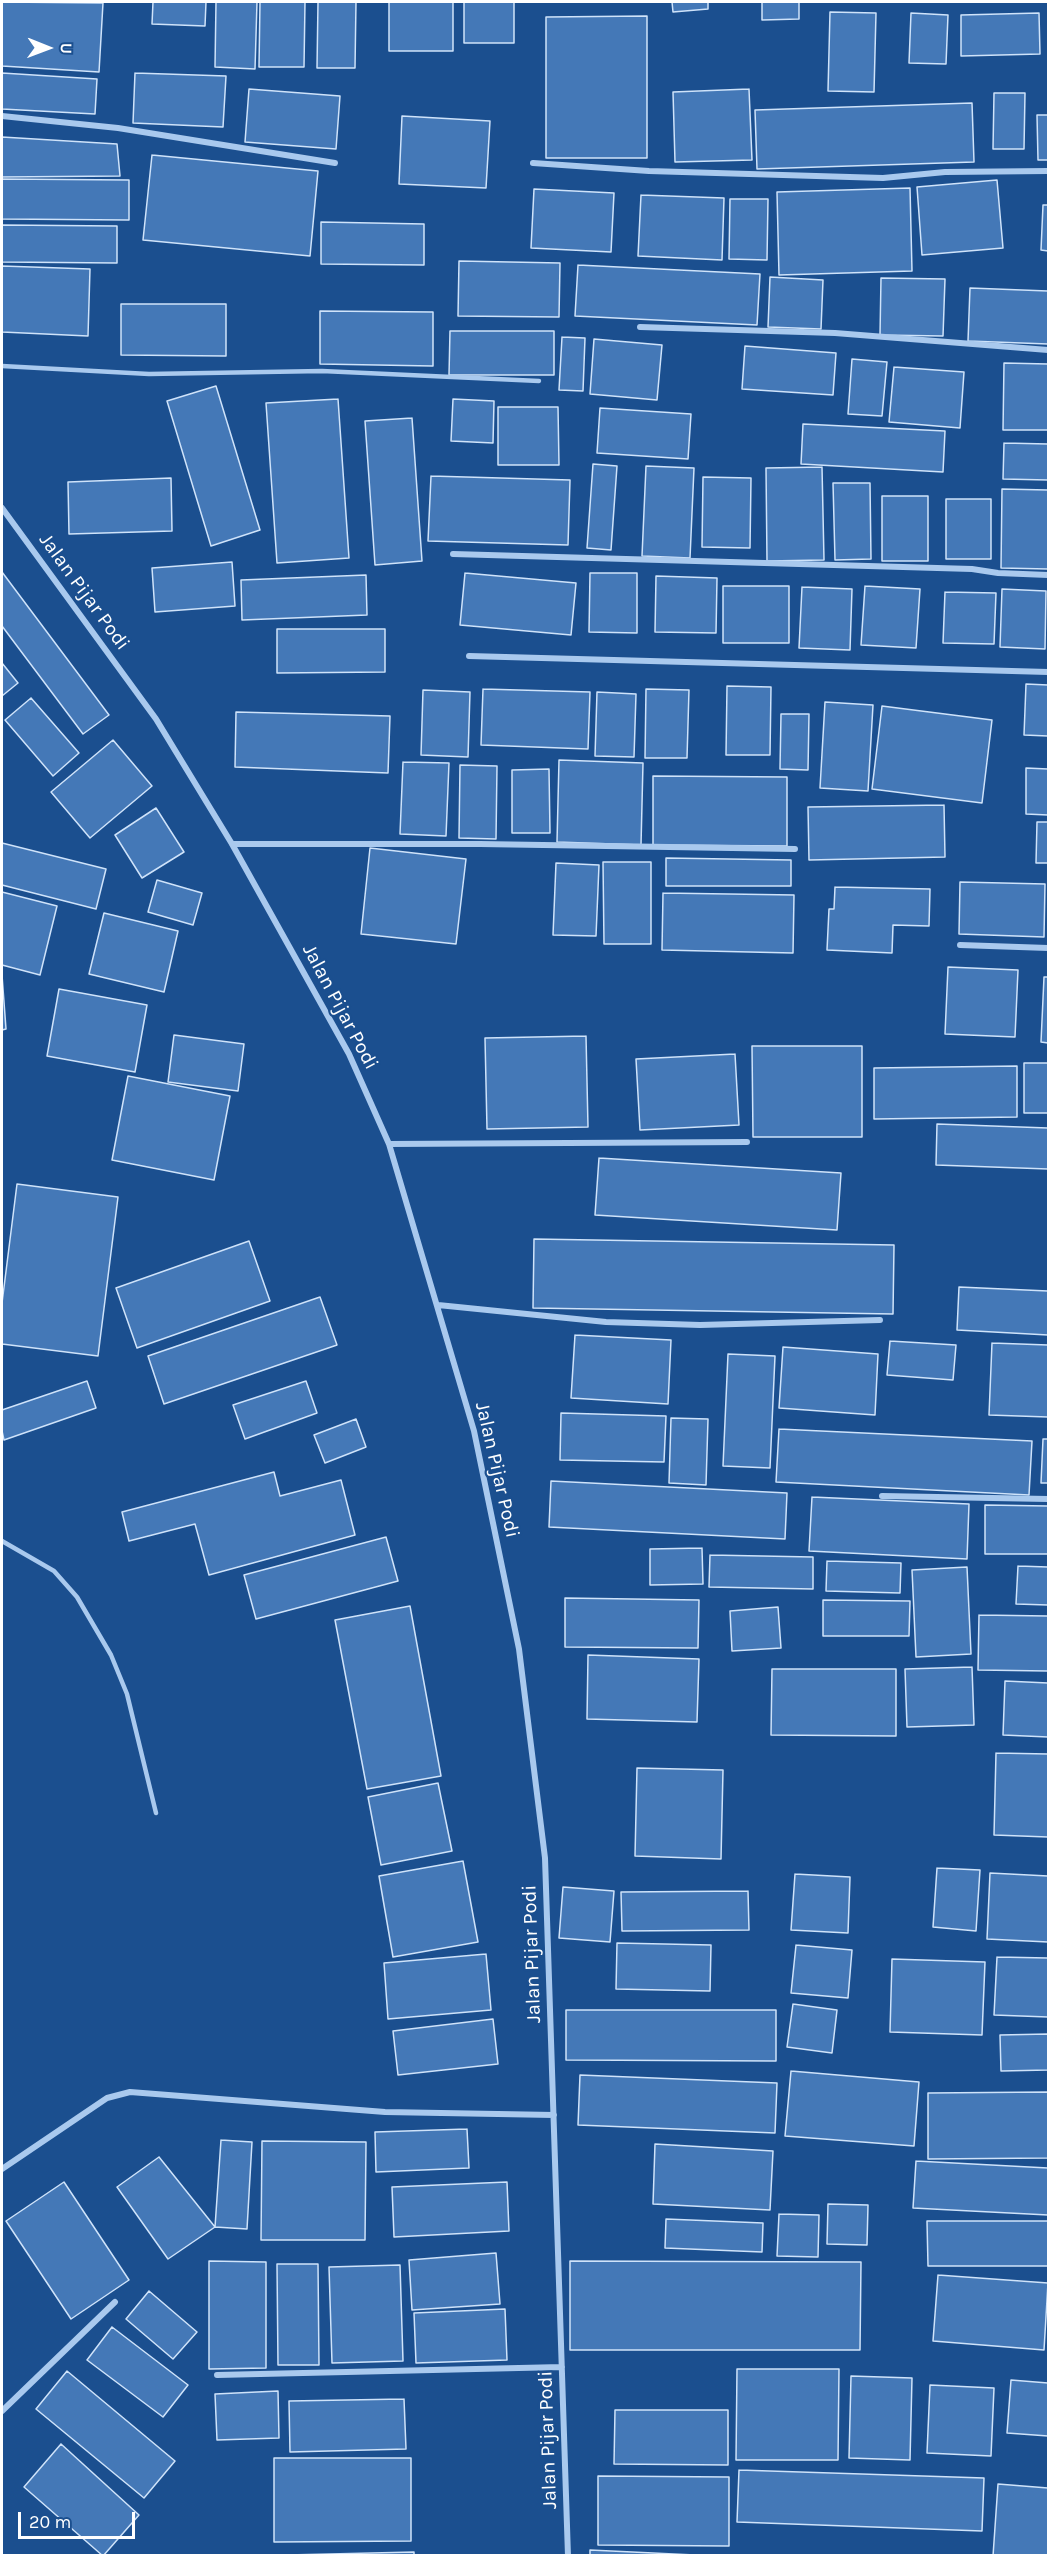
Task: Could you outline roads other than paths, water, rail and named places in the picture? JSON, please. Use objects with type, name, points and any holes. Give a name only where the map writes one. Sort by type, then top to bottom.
[{"type":"street","points":[[2,117],[118,128],[335,163]]},
{"type":"street","points":[[533,163],[648,171],[883,178],[945,172],[1048,171]]},
{"type":"street","points":[[640,327],[835,333],[1048,350]]},
{"type":"street","name":"Jalan Pijar Podi","points":[[2,508],[156,719],[232,844],[344,1044],[389,1144],[474,1431],[519,1649],[545,1858],[568,2556]]},
{"type":"street","points":[[453,554],[972,569],[998,573],[1048,575]]},
{"type":"street","points":[[468,656],[1048,672]]},
{"type":"street","points":[[232,844],[480,844],[795,849]]},
{"type":"street","points":[[960,945],[1048,948]]},
{"type":"street","points":[[389,1144],[747,1142]]},
{"type":"street","points":[[438,1305],[606,1322],[700,1325],[880,1320]]},
{"type":"street","points":[[882,1496],[1048,1499]]},
{"type":"street","points":[[2,2169],[107,2098],[130,2092],[385,2112],[554,2115]]},
{"type":"street","points":[[2,2411],[115,2302]]},
{"type":"street","points":[[217,2375],[526,2370],[562,2367]]},
{"type":"lane","points":[[2,366],[149,374],[322,371],[539,381]]},
{"type":"lane","points":[[2,1541],[54,1571],[77,1597],[111,1655],[127,1694],[156,1813]]}]
